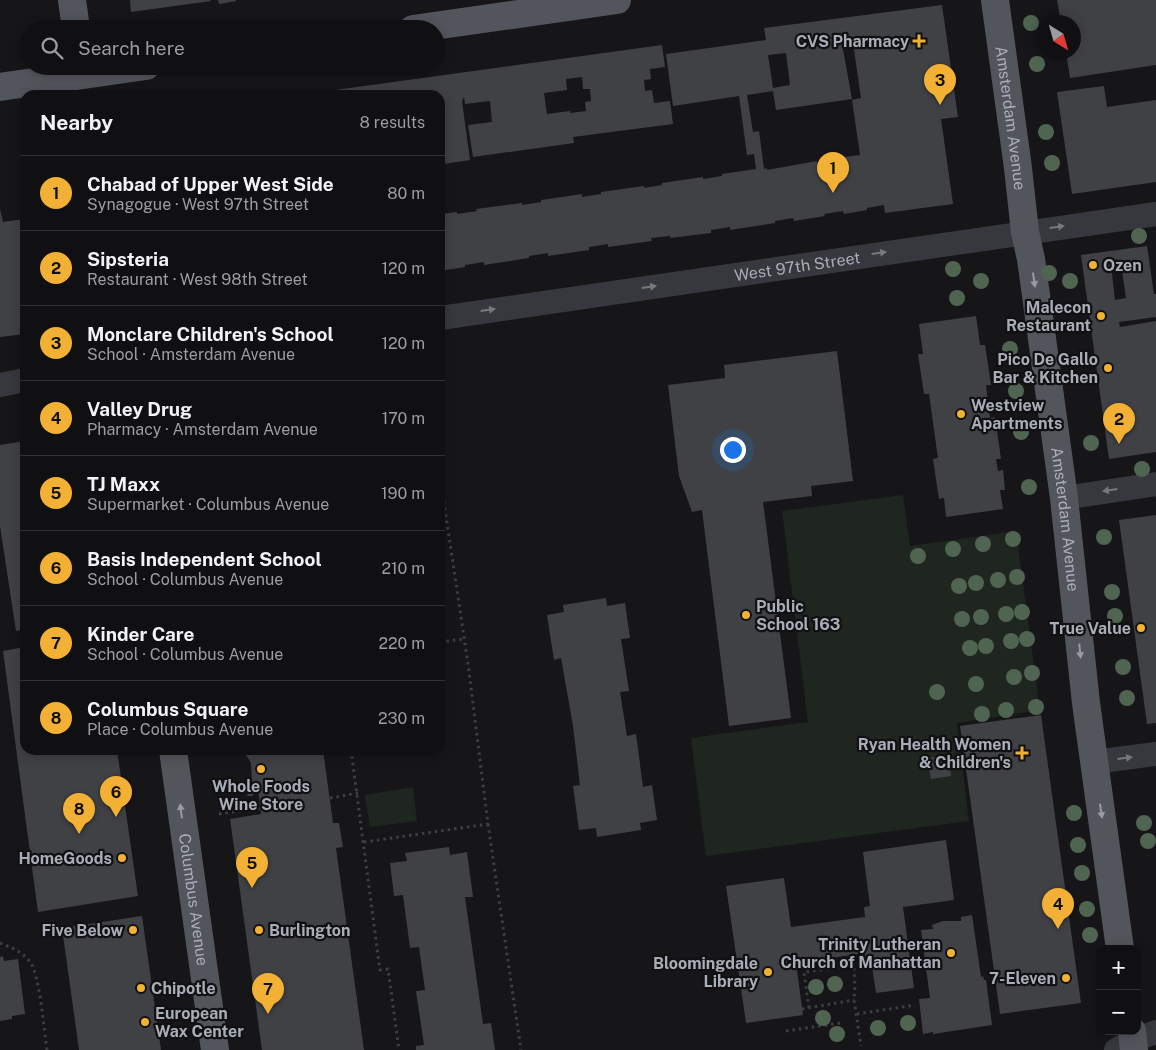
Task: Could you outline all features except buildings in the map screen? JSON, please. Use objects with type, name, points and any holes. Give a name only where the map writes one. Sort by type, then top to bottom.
[{"type":"main road","points":[[72,0],[75,20]]},
{"type":"main road","points":[[445,24],[617,0]]},
{"type":"main road","name":"Amsterdam Avenue","points":[[995,0],[1025,232],[1031,260],[1064,498],[1086,703],[1119,945]]},
{"type":"main road","points":[[0,87],[83,79],[102,75]]},
{"type":"main road","name":"Columbus Avenue","points":[[174,755],[215,1050]]},
{"type":"street","name":"West 97th Street","points":[[445,317],[1156,214]]},
{"type":"street","points":[[0,384],[20,381]]},
{"type":"street","points":[[1064,498],[1156,484]]},
{"type":"street","points":[[1094,762],[1156,754]]},
{"type":"path","points":[[445,510],[521,1050]]},
{"type":"path","points":[[445,641],[464,639]]},
{"type":"path","points":[[352,755],[380,970],[388,969],[399,1050]]},
{"type":"path","points":[[330,798],[358,793]]},
{"type":"path","points":[[219,814],[260,808]]},
{"type":"path","points":[[364,842],[488,824]]},
{"type":"path","points":[[0,943],[23,955],[34,968],[47,1050]]},
{"type":"path","points":[[853,955],[856,986],[854,1000],[861,1046]]},
{"type":"path","points":[[809,1008],[804,972],[854,966]]},
{"type":"path","points":[[802,1010],[854,1000]]},
{"type":"path","points":[[857,1014],[915,1005]]},
{"type":"path","points":[[786,1031],[840,1023]]},
{"type":"shaded area","points":[[903,495],[910,546],[1016,531],[1040,710],[957,723],[969,821],[706,856],[691,738],[808,722],[782,511]]},
{"type":"shaded area","points":[[413,787],[417,821],[370,827],[365,795]]},
{"type":"place","name":"CVS Pharmacy","points":[[919,41]]},
{"type":"place","name":"Monclare Children's School","points":[[940,105]]},
{"type":"place","name":"Chabad of Upper West Side","points":[[833,193]]},
{"type":"place","name":"Ozen","points":[[1093,265]]},
{"type":"place","name":"Malecon Restaurant","points":[[1101,316]]},
{"type":"place","name":"Pico De Gallo Bar & Kitchen","points":[[1108,368]]},
{"type":"place","name":"Westview Apartments","points":[[961,414]]},
{"type":"place","name":"Sipsteria","points":[[1119,444]]},
{"type":"place","name":"Public School 163","points":[[746,615]]},
{"type":"place","name":"True Value","points":[[1141,628]]},
{"type":"place","name":"Ryan Health Women & Children's","points":[[1022,753]]},
{"type":"place","name":"Whole Foods Wine Store","points":[[261,769]]},
{"type":"place","name":"Basis Independent School","points":[[116,817]]},
{"type":"place","name":"Columbus Square","points":[[79,834]]},
{"type":"place","name":"HomeGoods","points":[[122,858]]},
{"type":"place","name":"TJ Maxx","points":[[252,888]]},
{"type":"place","name":"Valley Drug","points":[[1058,929]]},
{"type":"place","name":"Five Below","points":[[133,930]]},
{"type":"place","name":"Burlington","points":[[259,930]]},
{"type":"place","name":"Trinity Lutheran Church of Manhattan","points":[[951,953]]},
{"type":"place","name":"Bloomingdale Library","points":[[768,972]]},
{"type":"place","name":"7-Eleven","points":[[1066,978]]},
{"type":"place","name":"Chipotle","points":[[141,988]]},
{"type":"place","name":"Kinder Care","points":[[268,1014]]},
{"type":"place","name":"European Wax Center","points":[[145,1022]]}]
